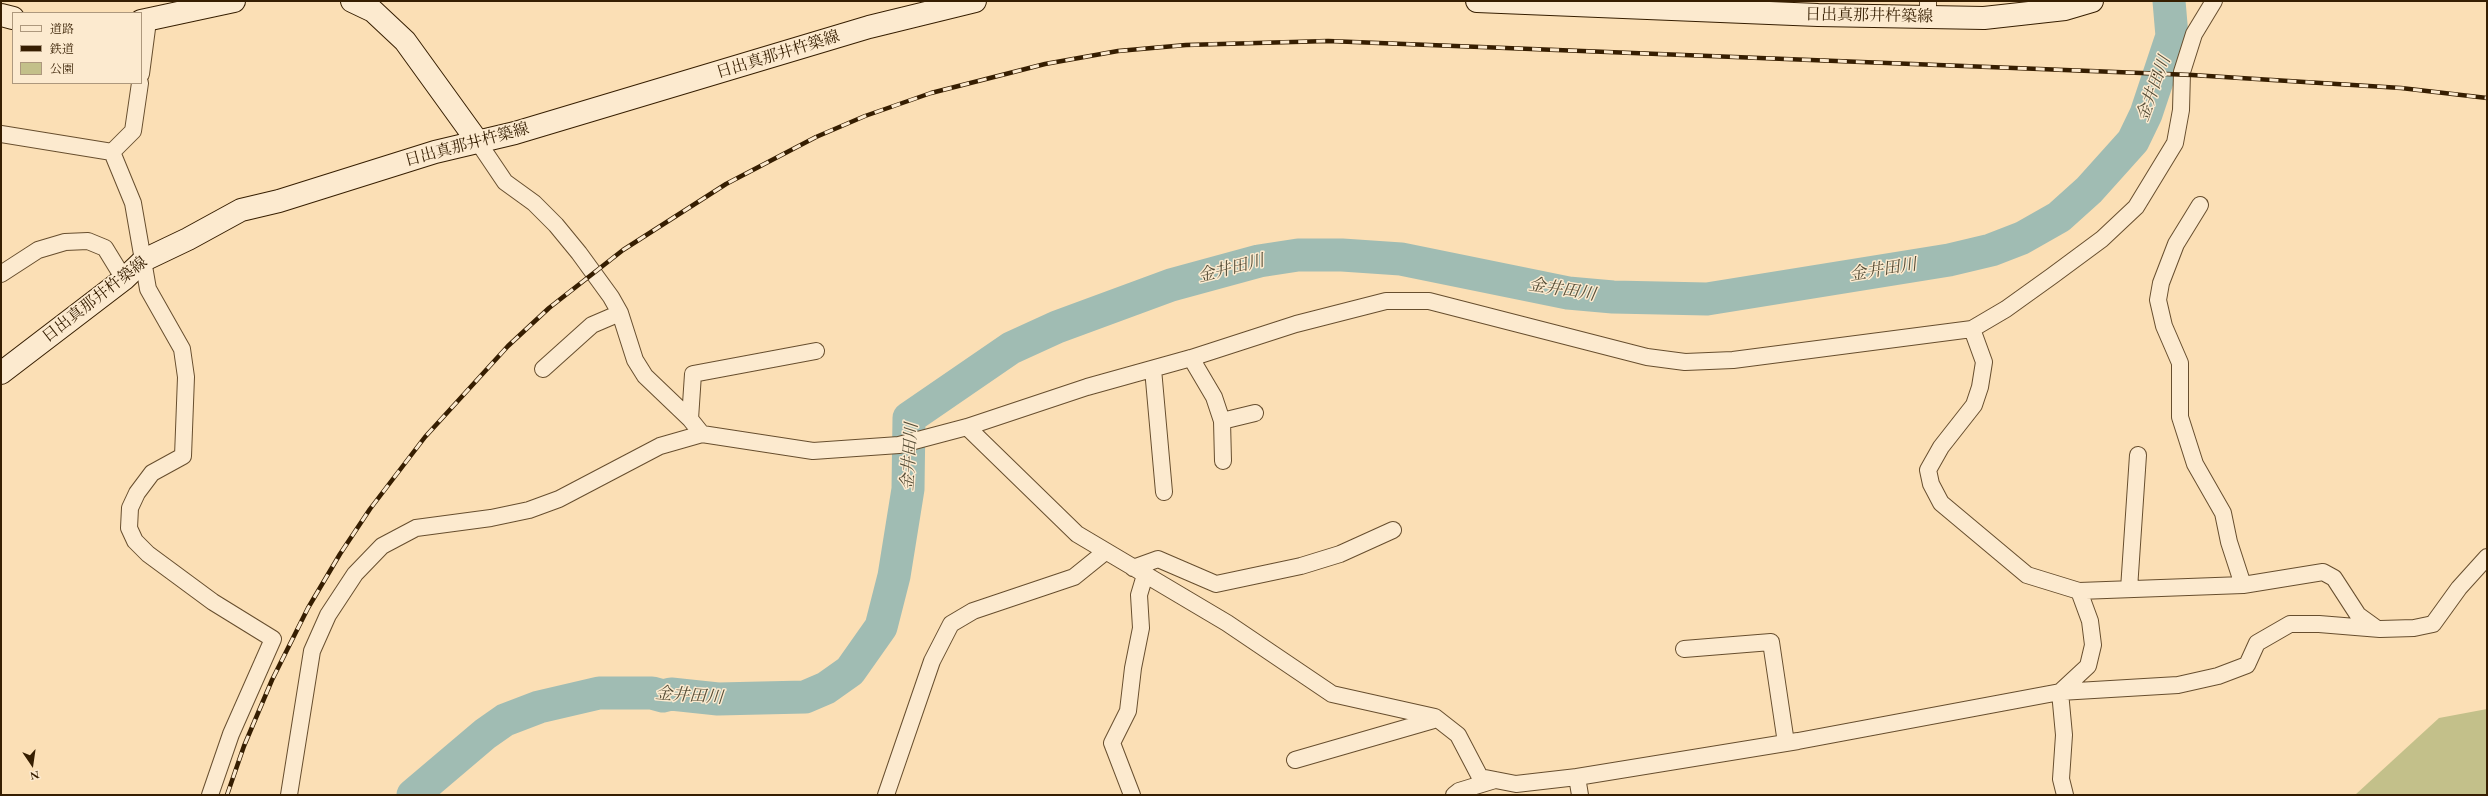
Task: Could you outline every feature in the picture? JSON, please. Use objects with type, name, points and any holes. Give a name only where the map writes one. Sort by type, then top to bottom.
[{"type":"main road","points":[[144,21],[234,1]]},
{"type":"main road","points":[[352,1],[373,11],[406,41],[478,142]]},
{"type":"main road","name":"日出真那井杵築線","points":[[1,373],[124,279],[144,260],[188,239],[241,210],[279,201],[435,152],[478,142],[620,103],[869,27],[975,1]]},
{"type":"main road","name":"日出真那井杵築線","points":[[1477,1],[1928,9],[1984,18],[2064,8],[2092,1]]},
{"type":"main road","points":[[1,16],[12,18]]},
{"type":"street","points":[[289,795],[312,652],[328,615],[355,574],[382,546],[416,528],[491,518],[529,510],[559,499],[660,446],[702,434],[813,451],[899,445],[968,427],[1087,387],[1191,358],[1296,324],[1386,301],[1429,301],[1647,357],[1685,362],[1749,358],[1972,329],[2006,309],[2065,267],[2102,239],[2136,207],[2175,143],[2181,110],[2182,72],[2194,34],[2214,1]]},
{"type":"street","points":[[142,56],[144,21]]},
{"type":"street","points":[[112,152],[133,131],[140,84]]},
{"type":"street","points":[[2,137],[112,152]]},
{"type":"street","points":[[478,142],[505,182],[534,203],[556,225],[611,297],[620,313],[635,360],[645,376],[690,419],[702,434]]},
{"type":"street","points":[[112,152],[133,203],[148,289],[182,349],[186,377],[183,456],[152,473],[137,493],[130,508],[129,528],[135,541],[148,554],[213,602],[273,639],[231,734],[210,795]]},
{"type":"street","points":[[2200,205],[2176,244],[2161,283],[2158,300],[2164,326],[2180,363],[2180,417],[2195,464],[2223,513],[2229,542],[2243,585]]},
{"type":"street","points":[[1,274],[38,250],[65,242],[88,241],[105,248],[124,279]]},
{"type":"street","points":[[543,370],[592,325],[620,313]]},
{"type":"street","points":[[1972,329],[1984,362],[1980,387],[1974,405],[1941,447],[1928,470],[1931,484],[1941,503],[2027,575],[2079,591],[2243,585],[2323,572],[2334,578],[2358,615],[2377,628]]},
{"type":"street","points":[[690,419],[693,374],[816,351]]},
{"type":"street","points":[[1191,358],[1214,398],[1222,421],[1223,461]]},
{"type":"street","points":[[1153,369],[1164,492]]},
{"type":"street","points":[[1222,421],[1255,412]]},
{"type":"street","points":[[968,427],[1077,534],[1227,623],[1332,694],[1437,719],[1458,735],[1480,777],[1516,784],[1577,778],[1786,743],[2060,692],[2178,685],[2218,676],[2247,665],[2257,643],[2290,624],[2319,624],[2377,628],[2414,628],[2432,624],[2459,588],[2487,557]]},
{"type":"street","points":[[2129,589],[2138,455]]},
{"type":"street","points":[[1139,572],[1158,559],[1216,584],[1301,566],[1340,554],[1393,530]]},
{"type":"street","points":[[886,795],[932,661],[951,624],[973,611],[1074,577],[1105,552]]},
{"type":"street","points":[[1132,795],[1112,743],[1128,711],[1133,668],[1141,628],[1139,572]]},
{"type":"street","points":[[2060,692],[2088,666],[2093,645],[2090,621],[2079,591]]},
{"type":"street","points":[[1684,649],[1771,642],[1786,743]]},
{"type":"street","points":[[2060,692],[2064,735],[2061,779],[2064,795]]},
{"type":"street","points":[[1295,760],[1437,719]]},
{"type":"street","points":[[1577,778],[1580,795]]},
{"type":"street","points":[[1454,795],[1459,791],[1495,780]]},
{"type":"green space","points":[[2487,709],[2487,795],[2355,795],[2439,718]]},
{"type":"waterway","name":"金井田川","points":[[413,795],[485,734],[505,720],[539,707],[599,693],[652,693],[663,696],[671,694],[718,699],[805,697],[826,688],[850,671],[881,627],[894,576],[908,489],[909,418],[1011,348],[1057,327],[1171,285],[1259,261],[1298,255],[1342,255],[1401,259],[1568,293],[1613,297],[1707,299],[1949,260],[1991,250],[2022,238],[2059,217],[2089,190],[2133,141],[2146,114],[2172,36],[2169,1]]},
{"type":"railway","points":[[227,795],[244,746],[272,680],[308,608],[340,554],[370,509],[425,437],[508,346],[549,308],[623,250],[726,184],[816,137],[865,116],[931,93],[1045,64],[1118,51],[1186,45],[1328,41],[2192,75],[2401,88],[2487,98]]}]
